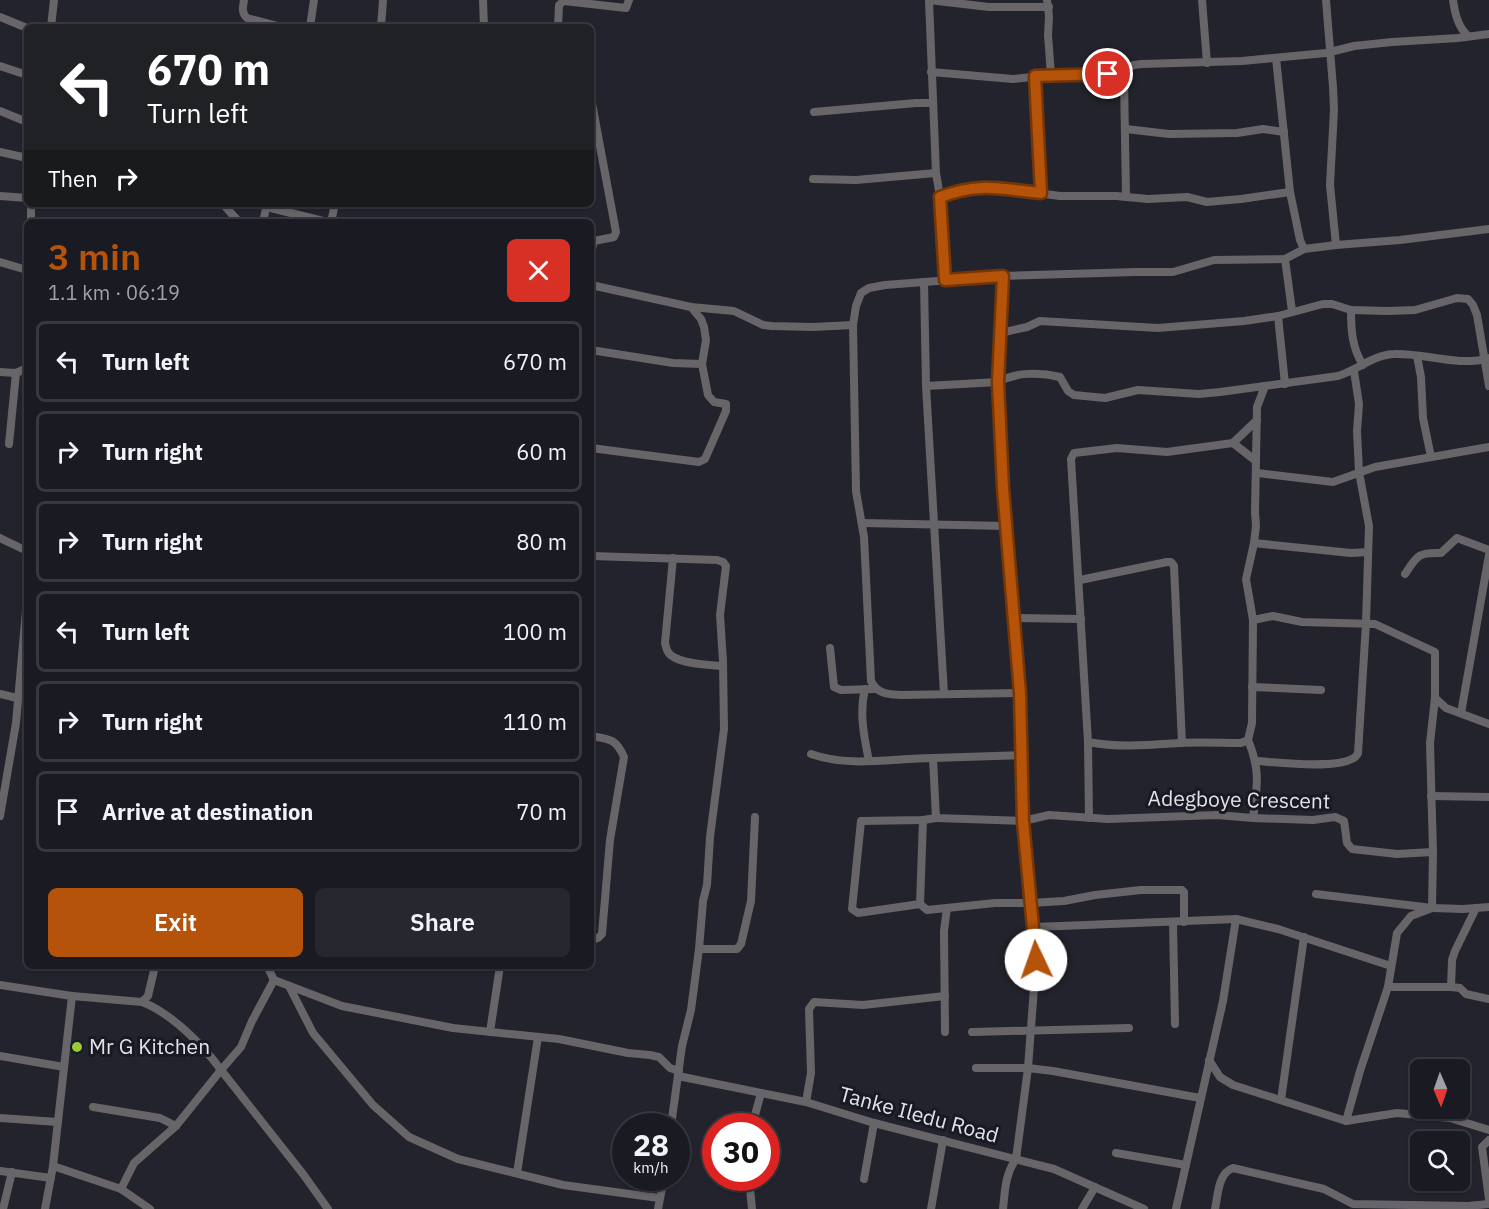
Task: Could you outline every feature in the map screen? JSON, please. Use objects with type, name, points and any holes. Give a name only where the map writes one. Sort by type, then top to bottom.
[{"type":"street","points":[[51,24],[54,0]]},
{"type":"street","points":[[244,0],[244,15],[247,18],[270,24]]},
{"type":"street","points":[[310,24],[314,0]]},
{"type":"street","points":[[381,24],[383,0]]},
{"type":"street","points":[[483,0],[484,24]]},
{"type":"street","points":[[558,24],[559,5],[564,1],[626,8],[629,0]]},
{"type":"street","points":[[945,280],[932,103],[929,0],[989,7],[1048,4],[1047,35],[1051,75]]},
{"type":"street","points":[[1202,0],[1207,63]]},
{"type":"street","points":[[1326,0],[1334,110],[1330,185],[1336,245]]},
{"type":"street","points":[[1453,0],[1457,20],[1462,31],[1468,36]]},
{"type":"street","points":[[0,17],[24,27]]},
{"type":"street","points":[[931,72],[977,74],[1008,79],[1051,75],[1095,75],[1120,71],[1142,64],[1207,63],[1276,58],[1330,52],[1354,46],[1489,34]]},
{"type":"street","points":[[1276,58],[1290,192],[1304,249]]},
{"type":"street","points":[[0,66],[24,74]]},
{"type":"street","points":[[1120,71],[1124,79],[1126,197]]},
{"type":"street","points":[[1035,76],[1041,193]]},
{"type":"street","points":[[814,112],[932,103]]},
{"type":"street","points":[[0,111],[24,121]]},
{"type":"street","points":[[594,114],[616,232],[614,237],[594,241]]},
{"type":"street","points":[[1126,129],[1169,134],[1237,133],[1263,129],[1284,132]]},
{"type":"street","points":[[0,152],[24,157]]},
{"type":"street","points":[[813,179],[856,180],[936,173]]},
{"type":"street","points":[[940,197],[962,189],[985,186],[1071,197],[1148,199],[1187,197],[1207,202],[1290,192]]},
{"type":"street","points":[[0,196],[24,198]]},
{"type":"street","points":[[226,207],[236,219]]},
{"type":"street","points":[[273,207],[318,219]]},
{"type":"street","points":[[875,689],[871,681],[868,596],[862,523],[856,491],[853,325],[861,293],[869,288],[1003,276],[1173,272],[1214,260],[1285,259],[1304,249],[1489,229]]},
{"type":"street","points":[[1285,259],[1292,311]]},
{"type":"street","points":[[0,262],[24,269]]},
{"type":"street","points":[[1003,276],[998,382],[1006,526],[1020,693],[1023,821],[1035,927],[1036,960],[1028,1068],[1016,1160],[1007,1176],[1003,1209]]},
{"type":"street","points":[[924,282],[926,386],[944,694]]},
{"type":"street","points":[[594,286],[691,307],[734,311],[772,326],[853,325]]},
{"type":"street","points":[[1000,333],[1027,327],[1040,321],[1158,328],[1244,321],[1278,316],[1323,304],[1332,304],[1351,310],[1415,310],[1457,298],[1468,299],[1477,315],[1487,359],[1489,386]]},
{"type":"street","points":[[594,448],[699,462],[705,459],[726,411],[726,404],[710,399],[702,364],[706,340],[704,327],[701,319],[691,307]]},
{"type":"street","points":[[1351,310],[1356,354],[1363,365]]},
{"type":"street","points":[[1278,316],[1285,384]]},
{"type":"street","points":[[594,350],[673,363],[702,364]]},
{"type":"street","points":[[926,386],[998,382],[1019,374],[1060,377],[1068,391],[1074,395],[1105,398],[1138,390],[1199,394],[1338,376],[1354,371],[1380,357],[1393,354],[1464,361],[1487,359]]},
{"type":"street","points":[[1417,356],[1421,377],[1423,418],[1431,457]]},
{"type":"street","points":[[0,372],[24,370]]},
{"type":"street","points":[[1257,761],[1306,765],[1356,758],[1362,704],[1366,623],[1368,514],[1359,472],[1357,431],[1359,404],[1354,371]]},
{"type":"street","points":[[9,444],[16,372]]},
{"type":"street","points":[[1253,818],[1258,783],[1257,761],[1248,740],[1252,723],[1253,620],[1246,579],[1254,543],[1259,398],[1265,386]]},
{"type":"street","points":[[1089,818],[1088,742],[1080,580],[1071,459],[1074,453],[1117,448],[1167,452],[1233,443],[1257,420]]},
{"type":"street","points":[[1233,443],[1256,461]]},
{"type":"street","points":[[1257,473],[1333,482],[1375,467],[1489,447]]},
{"type":"street","points":[[862,523],[1006,526]]},
{"type":"street","points":[[0,538],[24,550]]},
{"type":"street","points":[[1405,574],[1418,555],[1441,553],[1457,538],[1489,549]]},
{"type":"street","points":[[1254,543],[1351,553],[1368,552]]},
{"type":"street","points":[[1461,713],[1489,555]]},
{"type":"street","points":[[594,556],[717,560],[726,566],[720,615],[724,729],[691,1010],[673,1113]]},
{"type":"street","points":[[673,558],[665,643],[668,653],[674,658],[688,662],[723,666]]},
{"type":"street","points":[[1080,580],[1167,562],[1171,562],[1174,566],[1182,743]]},
{"type":"street","points":[[1253,620],[1273,616],[1302,622],[1366,623],[1384,627],[1435,652],[1436,698],[1430,743],[1432,908]]},
{"type":"street","points":[[1014,618],[1025,620],[1081,619]]},
{"type":"street","points":[[830,648],[834,687],[841,690],[875,689],[883,693],[901,695],[1020,693]]},
{"type":"street","points":[[0,816],[3,777],[16,723],[24,649]]},
{"type":"street","points":[[1252,687],[1321,690]]},
{"type":"street","points":[[865,689],[862,715],[869,761]]},
{"type":"street","points":[[0,694],[17,698]]},
{"type":"street","points":[[1436,698],[1446,708],[1489,724]]},
{"type":"street","points":[[594,736],[609,739],[619,745],[624,757],[610,840],[602,934],[594,939]]},
{"type":"street","points":[[1088,742],[1155,746],[1182,743],[1241,743],[1248,740]]},
{"type":"street","points":[[811,754],[826,760],[842,762],[913,757],[1022,755]]},
{"type":"street","points":[[933,758],[936,818]]},
{"type":"street","points":[[1431,796],[1489,797]]},
{"type":"street","name":"Adegboye Crescent","points":[[920,904],[858,912],[852,909],[861,821],[950,817],[1023,821],[1049,815],[1089,818],[1217,814],[1313,820],[1335,817],[1344,821],[1347,843],[1352,849],[1397,854],[1433,852]]},
{"type":"street","points":[[699,949],[736,949],[741,944],[751,901],[755,818]]},
{"type":"street","points":[[923,820],[920,904],[927,910],[995,903],[1031,903],[1141,890],[1182,890],[1184,892],[1184,922]]},
{"type":"street","points":[[1317,894],[1432,908],[1489,907]]},
{"type":"street","points":[[1346,1121],[1388,987],[1397,933],[1411,916],[1432,908]]},
{"type":"street","points":[[1451,987],[1452,960],[1476,908]]},
{"type":"street","points":[[945,1032],[944,931],[947,909]]},
{"type":"street","points":[[1035,927],[1236,918],[1304,937],[1391,966]]},
{"type":"street","points":[[1176,1209],[1223,1001],[1236,918]]},
{"type":"street","points":[[1173,922],[1175,1024]]},
{"type":"street","points":[[1281,1100],[1304,937]]},
{"type":"street","points":[[142,1002],[148,996],[154,969]]},
{"type":"street","points":[[268,969],[274,980],[342,1006],[453,1028],[559,1039],[628,1053],[650,1054],[658,1057],[679,1074]]},
{"type":"street","points":[[490,1032],[500,969]]},
{"type":"street","points":[[121,1189],[134,1164],[176,1126],[241,1047],[274,980]]},
{"type":"street","points":[[0,985],[72,996],[142,1002],[156,1007],[195,1041],[220,1070],[328,1209]]},
{"type":"street","points":[[289,986],[313,1034],[373,1105],[409,1137],[458,1159],[563,1185],[659,1198]]},
{"type":"street","points":[[1388,987],[1460,988],[1466,994],[1489,999]]},
{"type":"street","points":[[45,1209],[53,1166],[72,996]]},
{"type":"street","points":[[806,1102],[811,1072],[809,1009],[814,1002],[863,1005],[945,996]]},
{"type":"street","points":[[972,1032],[1129,1028]]},
{"type":"street","points":[[517,1173],[538,1037]]},
{"type":"street","points":[[0,1056],[64,1067]]},
{"type":"street","points":[[1209,1060],[1220,1077],[1233,1084],[1346,1121],[1397,1113],[1450,1118],[1489,1130]]},
{"type":"street","points":[[976,1068],[1028,1068],[1200,1098]]},
{"type":"street","name":"Tanke Iledu Road","points":[[679,1074],[806,1102],[874,1123],[1054,1169],[1144,1209]]},
{"type":"street","points":[[756,1113],[761,1093]]},
{"type":"street","points":[[93,1107],[160,1118],[176,1126]]},
{"type":"street","points":[[0,1118],[58,1122]]},
{"type":"street","points":[[864,1179],[874,1123]]},
{"type":"street","points":[[931,1209],[943,1140]]},
{"type":"street","points":[[1489,1140],[1482,1147],[1489,1199]]},
{"type":"street","points":[[1116,1153],[1186,1165]]},
{"type":"street","points":[[53,1166],[121,1189],[150,1209]]},
{"type":"street","points":[[1215,1209],[1221,1179],[1228,1170],[1233,1168],[1324,1189],[1353,1204],[1468,1206],[1489,1204]]},
{"type":"street","points":[[0,1171],[51,1178]]},
{"type":"street","points":[[3,1209],[12,1172]]},
{"type":"street","points":[[1082,1209],[1095,1187]]},
{"type":"street","points":[[657,1209],[661,1191]]},
{"type":"street","points":[[750,1191],[752,1209]]},
{"type":"place","name":"Mr G Kitchen","points":[[77,1047]]},
{"type":"route","points":[[1036,960],[1035,927],[1023,821],[1020,693],[1003,488],[998,382],[1003,276],[945,280],[940,197],[962,189],[985,186],[1041,193],[1035,76],[1108,74]]}]
